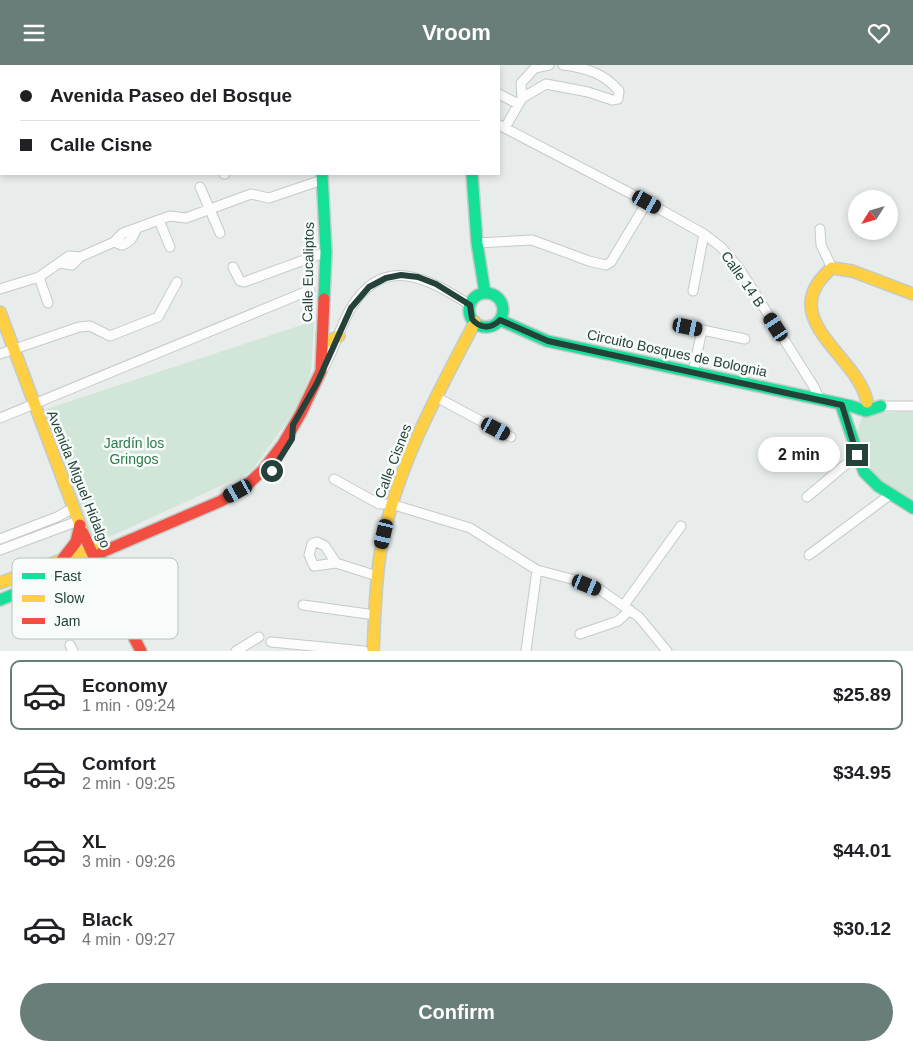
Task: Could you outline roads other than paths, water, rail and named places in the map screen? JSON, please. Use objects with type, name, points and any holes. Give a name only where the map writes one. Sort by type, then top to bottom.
[{"type":"main road","points":[[472,175],[476,243],[485,293]]},
{"type":"main road","name":"Calle Eucaliptos","points":[[322,177],[326,252],[322,371]]},
{"type":"main road","points":[[867,402],[862,385],[818,331],[812,307],[813,289],[820,277],[832,268],[852,271],[913,294]]},
{"type":"main road","points":[[485,293],[491,294],[500,301],[503,311],[500,320],[496,324],[487,327],[475,322],[470,314],[470,305],[476,297],[485,293]]},
{"type":"main road","name":"Avenida Miguel Hidalgo","points":[[0,312],[79,523],[90,549],[99,557]]},
{"type":"main road","name":"Circuito Bosques de Bolognia","points":[[500,320],[548,341],[820,400],[859,411],[872,410],[881,406]]},
{"type":"main road","name":"Calle Cisnes","points":[[373,651],[377,576],[391,504],[413,442],[475,322]]},
{"type":"main road","points":[[322,335],[326,340],[331,341],[339,336]]},
{"type":"main road","points":[[99,557],[241,497],[257,486],[272,471],[292,439],[293,425],[322,371]]},
{"type":"main road","name":"Circuito Bosques de Bolognia","points":[[846,406],[867,402],[881,406]]},
{"type":"main road","points":[[846,406],[857,455],[864,472],[871,480],[913,508]]},
{"type":"main road","points":[[69,558],[217,497],[236,485],[262,463],[281,433],[293,425]]},
{"type":"main road","points":[[63,558],[76,542],[79,523]]},
{"type":"main road","points":[[0,583],[12,579]]},
{"type":"main road","points":[[0,590],[12,586]]},
{"type":"main road","points":[[0,600],[12,595]]},
{"type":"main road","name":"Avenida Miguel Hidalgo","points":[[136,639],[141,651]]},
{"type":"street","points":[[520,101],[521,83],[535,68],[549,65]]},
{"type":"street","points":[[502,126],[520,101],[546,84],[588,92],[612,100],[618,99],[619,91],[609,80],[584,68],[563,65]]},
{"type":"street","points":[[500,94],[520,101]]},
{"type":"street","name":"Calle 14 B","points":[[502,126],[647,202],[704,234],[721,247],[739,268],[814,387],[820,400]]},
{"type":"street","points":[[0,289],[39,277],[69,256],[80,257],[114,242],[123,233],[136,230],[170,216],[186,218],[251,194],[269,198],[322,177]]},
{"type":"street","points":[[200,187],[220,233]]},
{"type":"street","points":[[476,243],[532,240],[589,261],[606,265],[611,262],[647,202]]},
{"type":"street","points":[[159,221],[170,247]]},
{"type":"street","points":[[820,229],[821,245],[832,268]]},
{"type":"street","points":[[694,291],[704,234]]},
{"type":"street","points":[[233,267],[240,281],[244,283],[326,252]]},
{"type":"street","points":[[322,371],[351,308],[369,287],[386,278],[401,275],[418,277],[436,284],[470,305]]},
{"type":"street","points":[[39,277],[48,303]]},
{"type":"street","points":[[0,354],[79,327],[90,326],[110,336],[122,333],[158,317],[177,282]]},
{"type":"street","points":[[0,418],[310,290]]},
{"type":"street","points":[[688,327],[745,339]]},
{"type":"street","points":[[693,372],[702,330]]},
{"type":"street","points":[[436,397],[511,437]]},
{"type":"street","name":"Circuito Bosques de Bolognia","points":[[881,406],[913,406]]},
{"type":"street","points":[[807,497],[857,455]]},
{"type":"street","points":[[334,479],[379,504],[391,504],[470,528],[538,570],[599,589],[639,617],[667,651]]},
{"type":"street","points":[[809,555],[891,494]]},
{"type":"street","points":[[0,539],[57,517],[73,508]]},
{"type":"street","points":[[0,550],[79,523]]},
{"type":"street","points":[[33,526],[37,537]]},
{"type":"street","points":[[580,633],[618,621],[681,526]]},
{"type":"street","points":[[336,563],[377,576]]},
{"type":"street","points":[[526,651],[538,570]]},
{"type":"street","points":[[303,605],[375,615]]},
{"type":"street","points":[[236,651],[259,637]]},
{"type":"street","points":[[270,642],[364,651]]},
{"type":"park label","name":"Jardín los Gringos","points":[[134,451]]}]
